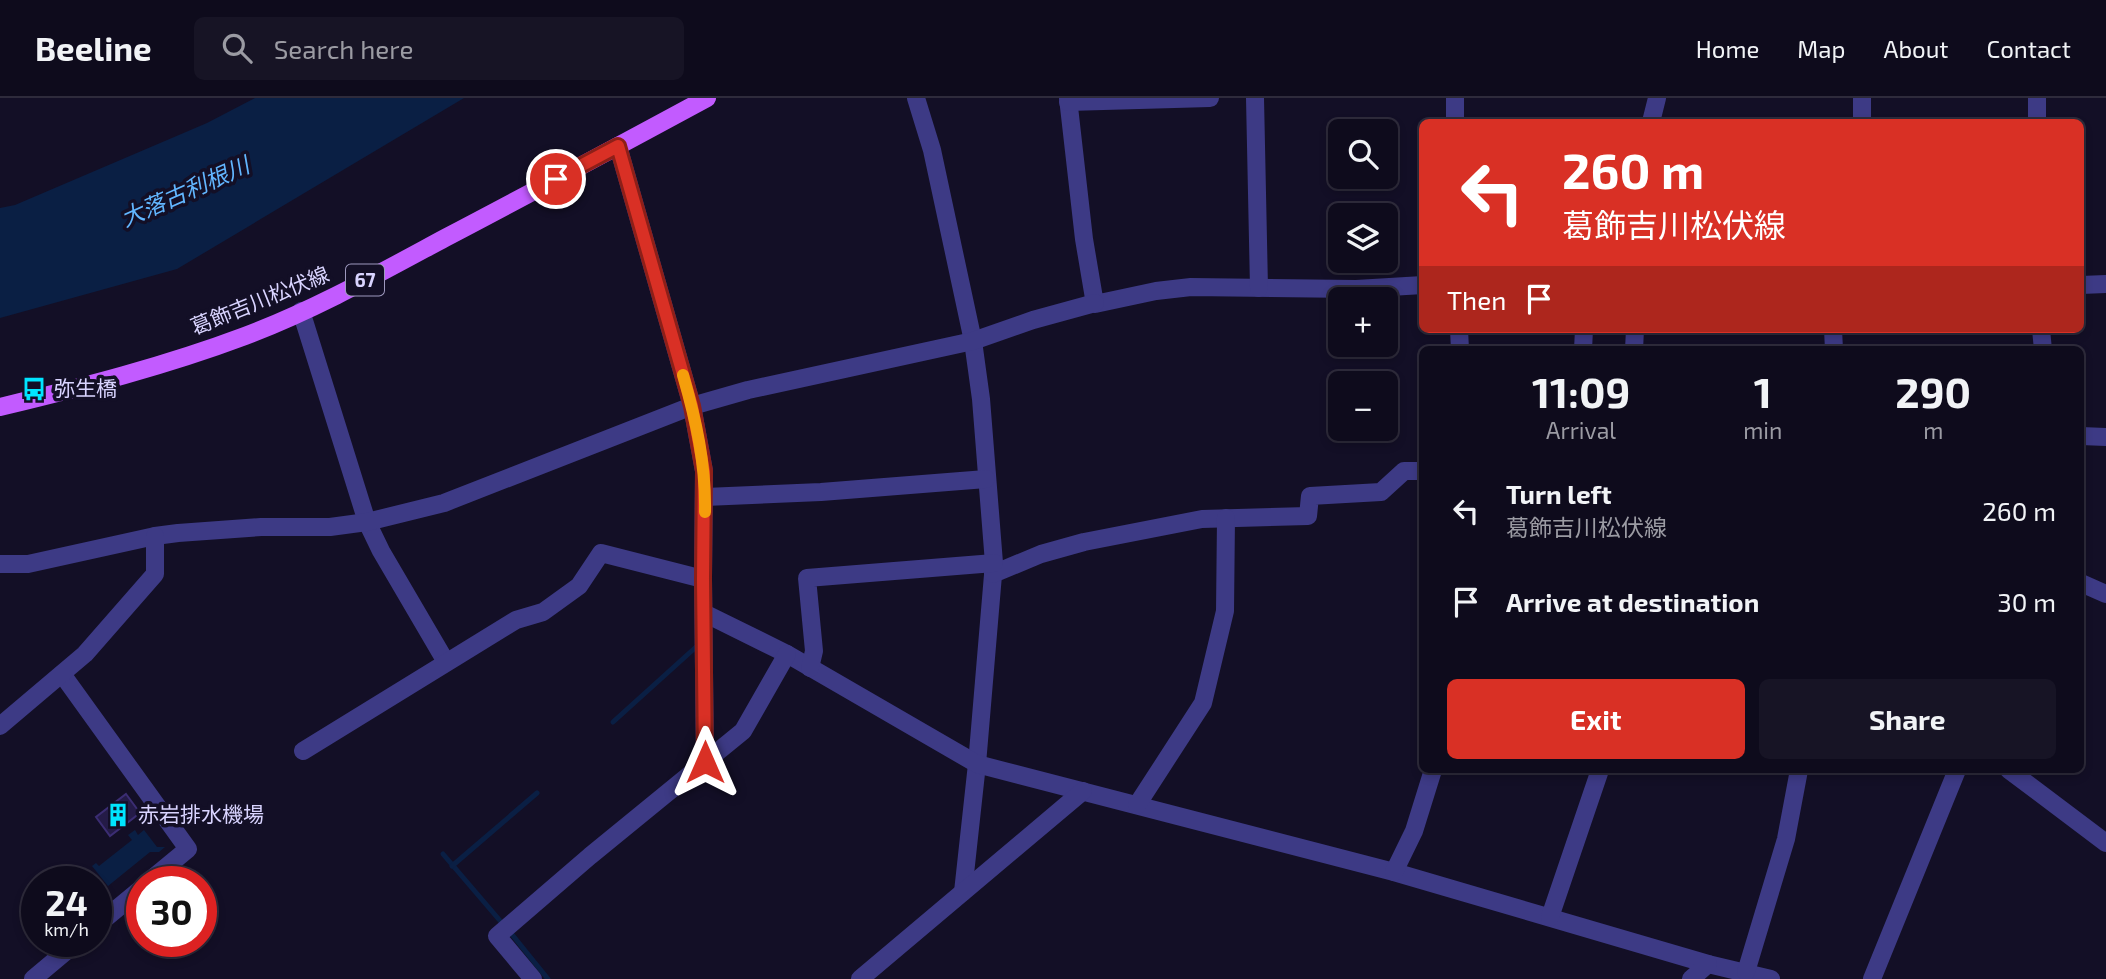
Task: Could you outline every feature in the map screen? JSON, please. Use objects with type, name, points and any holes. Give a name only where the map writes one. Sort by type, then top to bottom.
[{"type":"main road","name":"葛飾吉川松伏線","points":[[0,407],[81,388],[160,365],[247,335],[301,312],[388,269],[707,98]]},
{"type":"street","points":[[916,98],[932,150],[973,341],[981,400],[993,568],[977,764],[962,892]]},
{"type":"street","points":[[1095,303],[1084,239],[1068,100],[1210,98]]},
{"type":"street","points":[[1255,98],[1259,288]]},
{"type":"street","points":[[1455,98],[1455,119]]},
{"type":"street","points":[[1652,119],[1657,98]]},
{"type":"street","points":[[1862,98],[1862,119]]},
{"type":"street","points":[[2037,98],[2037,119]]},
{"type":"street","points":[[618,146],[692,406],[704,471],[705,762]]},
{"type":"street","points":[[2084,285],[2106,284]]},
{"type":"street","points":[[0,564],[28,564],[155,536],[261,527],[330,527],[367,522],[443,503],[692,406],[774,384],[973,341],[1033,320],[1156,290],[1191,287],[1356,289],[1419,285]]},
{"type":"street","points":[[301,312],[367,522],[446,662]]},
{"type":"street","points":[[2084,436],[2106,437]]},
{"type":"street","points":[[810,668],[814,651],[807,578],[993,568],[1084,542],[1202,519],[1308,516],[1310,496],[1381,492],[1404,471],[1419,471]]},
{"type":"street","points":[[705,497],[821,492],[986,479]]},
{"type":"street","points":[[1137,805],[1203,703],[1224,611],[1226,518]]},
{"type":"street","points":[[0,726],[85,654],[155,574],[155,536]]},
{"type":"street","points":[[303,751],[516,620],[543,612],[579,586],[601,553],[703,579]]},
{"type":"street","points":[[2084,584],[2106,594]]},
{"type":"street","points":[[704,613],[788,654],[977,764],[1394,872],[1708,964],[1770,979]]},
{"type":"street","points":[[533,979],[497,936],[743,731],[788,654]]},
{"type":"street","points":[[62,674],[188,849],[167,866]]},
{"type":"street","points":[[1394,872],[1414,831],[1432,773]]},
{"type":"street","points":[[1550,917],[1599,773]]},
{"type":"street","points":[[1746,972],[1786,839],[1798,773]]},
{"type":"street","points":[[1872,979],[1956,773]]},
{"type":"street","points":[[2013,773],[2106,843]]},
{"type":"street","points":[[860,979],[1083,791]]},
{"type":"street","points":[[112,913],[126,901]]},
{"type":"street","points":[[33,979],[60,957]]},
{"type":"street","points":[[1691,979],[1708,964]]},
{"type":"water","name":"大落古利根川","points":[[255,98],[464,98],[177,269],[0,318],[0,208],[15,205],[207,123]]},
{"type":"water","points":[[135,830],[138,835],[144,830],[157,847],[165,847],[159,852],[150,852],[133,866],[126,866],[126,871],[112,883],[112,866],[99,866],[132,840],[128,835]]},
{"type":"building","name":"赤岩排水機場","points":[[126,794],[140,813],[110,836],[96,817]]},
{"type":"waterway","points":[[613,722],[696,647]]},
{"type":"waterway","points":[[452,866],[537,793]]},
{"type":"waterway","points":[[443,854],[502,923]]},
{"type":"waterway","points":[[510,932],[548,979]]},
{"type":"slow traffic","points":[[683,375],[692,406],[704,471],[705,512]]},
{"type":"place","name":"弥生橋","points":[[34,389]]},
{"type":"place","name":"赤岩排水機場","points":[[118,815]]},
{"type":"route","points":[[556,179],[618,146],[692,406],[704,471],[705,497],[705,762]]}]
